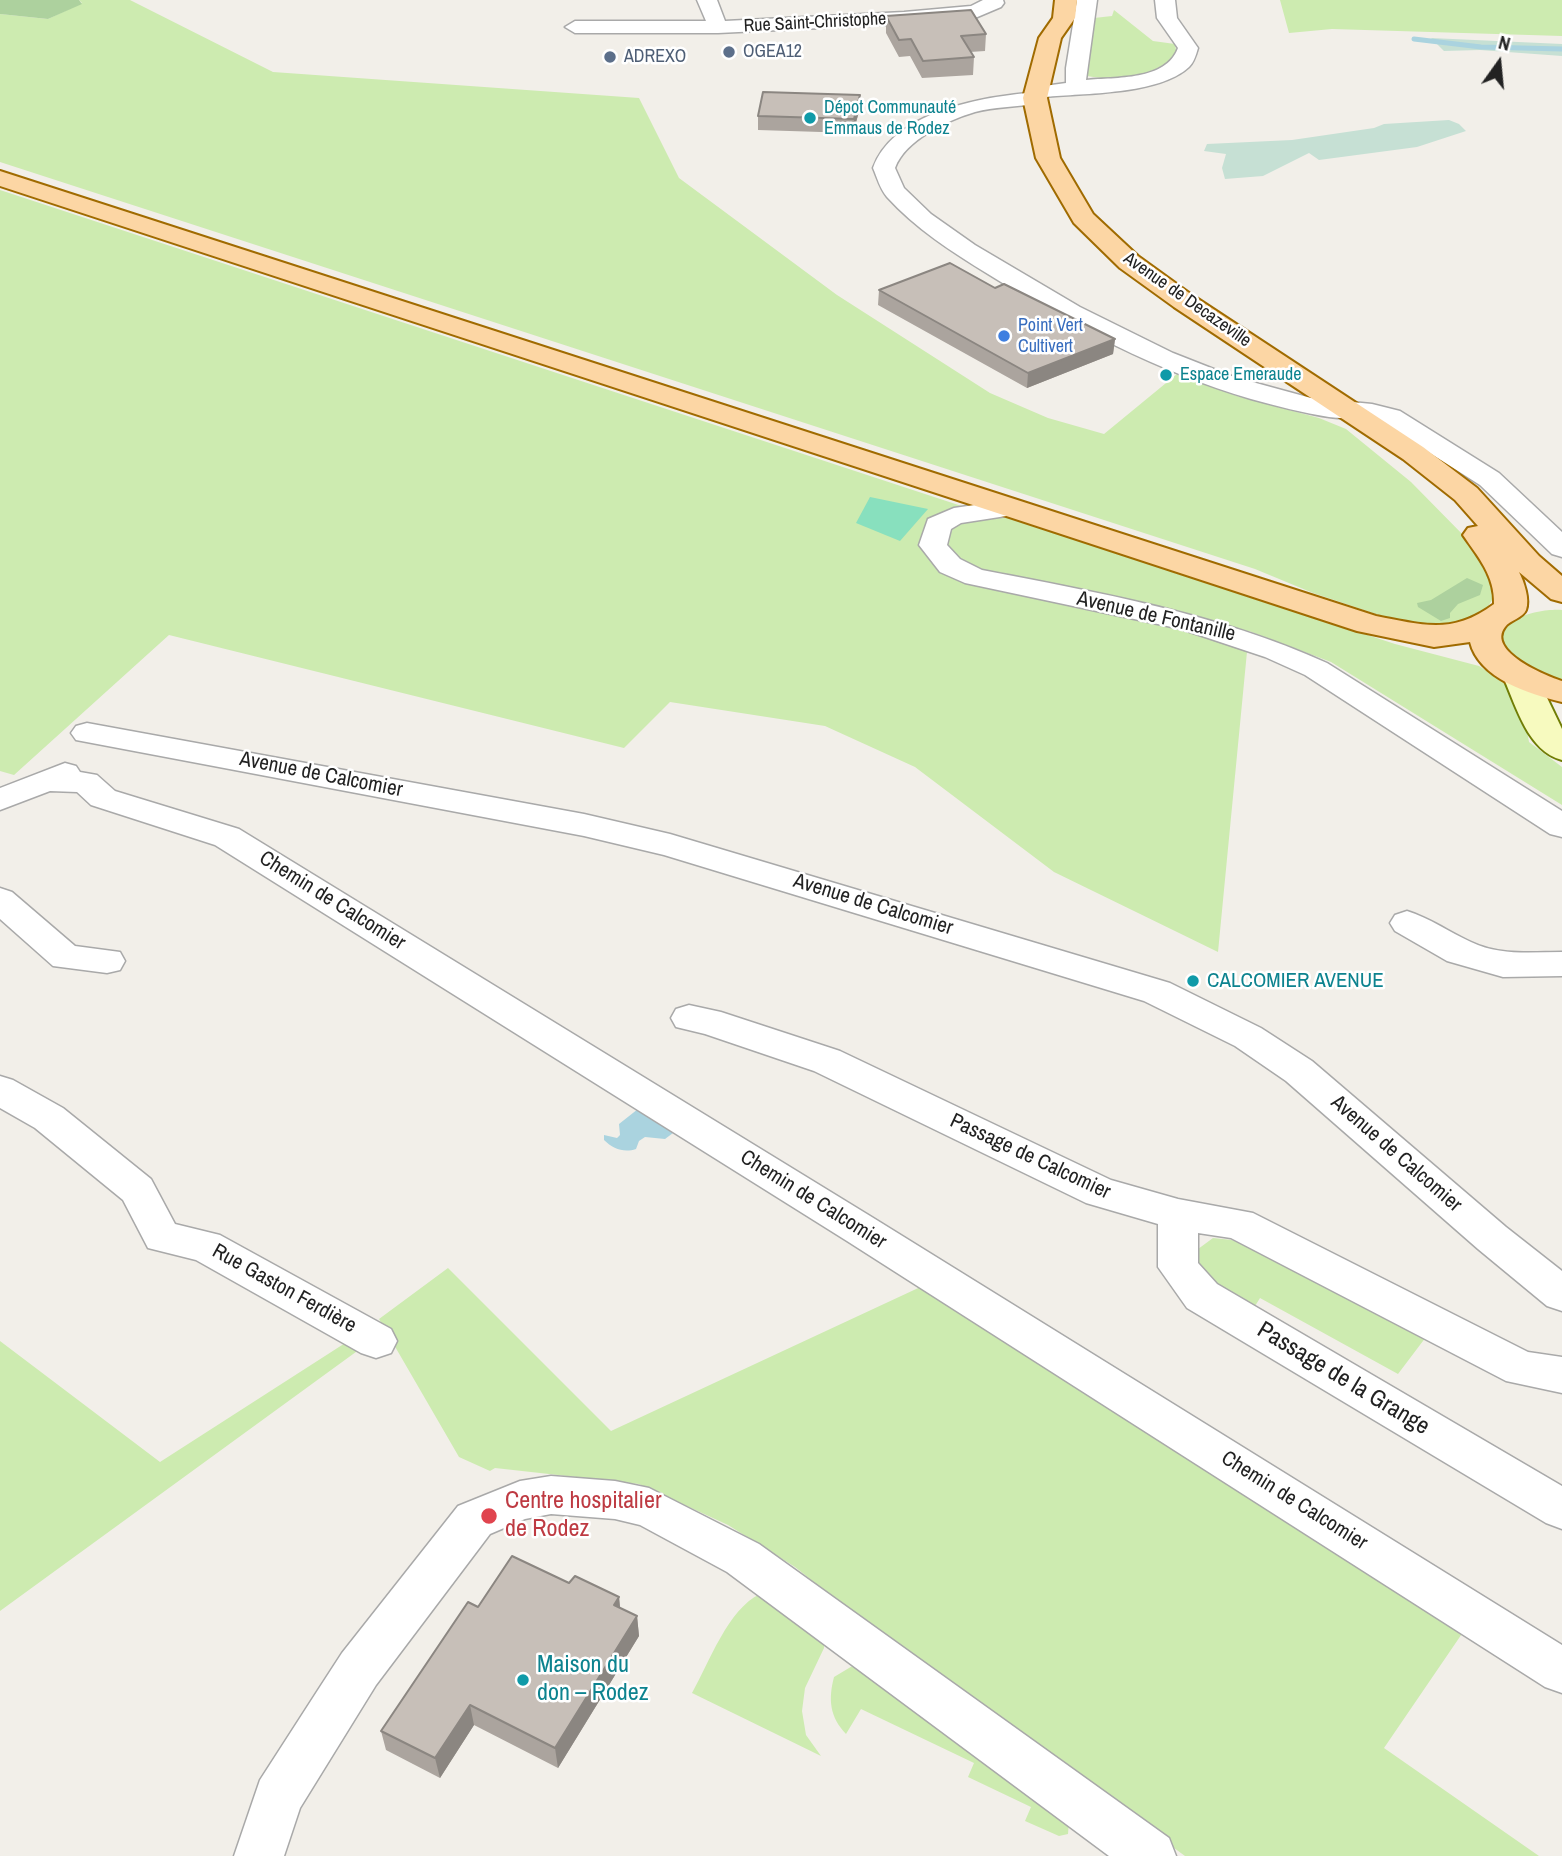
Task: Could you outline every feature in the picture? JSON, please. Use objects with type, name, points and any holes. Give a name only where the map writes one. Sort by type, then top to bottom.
[{"type":"main road","name":"Avenue de Decazeville","points":[[1066,0],[1064,18],[1050,38],[1036,95],[1048,158],[1083,218],[1129,262],[1183,301],[1413,453],[1466,494],[1528,563],[1562,592]]},
{"type":"main road","name":"Avenue de Decazeville","points":[[1043,7],[1050,38]]},
{"type":"main road","points":[[0,178],[1368,624],[1434,637],[1464,634],[1501,614],[1532,603],[1562,603]]},
{"type":"main road","name":"Avenue de Decazeville","points":[[1352,412],[1478,534],[1502,564],[1509,587],[1501,614],[1486,634],[1486,642],[1511,672]]},
{"type":"main road","points":[[1368,624],[1394,637],[1511,672],[1562,692]]},
{"type":"main road","points":[[1511,672],[1547,734],[1562,749]]},
{"type":"street","name":"Rue Saint-Christophe","points":[[707,0],[718,27]]},
{"type":"street","points":[[1077,86],[1075,71],[1087,18],[1087,0]]},
{"type":"street","points":[[1164,0],[1167,18],[1188,48],[1182,62],[1168,73],[1146,80],[1077,86],[967,108],[933,123],[890,152],[884,169],[889,187],[906,207],[997,271],[1151,352],[1191,370],[1268,396],[1352,412],[1365,410],[1387,415],[1452,453],[1508,495],[1560,545]]},
{"type":"street","name":"Rue Saint-Christophe","points":[[575,27],[718,27],[916,17],[975,12],[994,1]]},
{"type":"street","name":"Avenue de Fontanille","points":[[1009,508],[954,516],[938,525],[933,545],[941,560],[954,570],[1210,626],[1286,654],[1316,669],[1562,826]]},
{"type":"street","name":"Avenue de Calcomier","points":[[87,733],[584,825],[670,845],[1157,992],[1248,1037],[1299,1071],[1492,1238],[1562,1294]]},
{"type":"street","points":[[0,800],[139,743]]},
{"type":"street","name":"Chemin de Calcomier","points":[[45,781],[86,782],[103,798],[227,836],[884,1244],[1562,1671]]},
{"type":"street","points":[[0,900],[66,957],[107,961]]},
{"type":"street","points":[[1407,923],[1460,953],[1503,965],[1562,964]]},
{"type":"street","name":"Passage de Calcomier","points":[[689,1018],[708,1021],[827,1061],[1100,1192],[1178,1214],[1239,1224],[1521,1369],[1562,1375]]},
{"type":"street","name":"Rue Gaston Ferdière","points":[[0,1090],[49,1118],[138,1190],[162,1237],[206,1246],[376,1340]]},
{"type":"street","name":"Passage de la Grange","points":[[1178,1214],[1178,1267],[1202,1296],[1562,1509]]},
{"type":"street","points":[[259,1856],[278,1797],[335,1706],[374,1649],[474,1520],[520,1500],[551,1495],[615,1500],[649,1508],[743,1558],[1151,1856]]},
{"type":"green space","points":[[0,0],[79,0],[82,4],[48,19],[0,14]]},
{"type":"green space","points":[[79,0],[130,0],[273,72],[639,98],[679,178],[837,295],[990,393],[1048,418],[1104,434],[1177,374],[1237,396],[1319,418],[1346,429],[1411,482],[1486,561],[1496,594],[1485,611],[1461,623],[1435,629],[1412,626],[1313,593],[1255,569],[0,162],[0,14],[48,19],[82,3]]},
{"type":"green space","points":[[1280,0],[1562,0],[1562,36],[1332,29],[1289,33]]},
{"type":"green space","points":[[1114,10],[1153,41],[1175,44],[1177,56],[1156,69],[1134,76],[1087,76],[1094,18],[1112,16]]},
{"type":"green space","points":[[1431,38],[1562,44],[1562,56],[1480,50],[1444,51]]},
{"type":"green space","points":[[1449,120],[1466,131],[1417,147],[1319,160],[1309,153],[1263,176],[1225,179],[1222,168],[1226,154],[1204,151],[1207,144],[1292,140],[1374,128],[1384,124]]},
{"type":"green space","points":[[0,190],[995,517],[1012,518],[1395,644],[1479,666],[1508,685],[1526,725],[1529,742],[1562,767],[1562,805],[1331,662],[1249,631],[1218,952],[1054,872],[915,767],[825,726],[670,702],[624,748],[169,635],[14,775],[0,771]]},
{"type":"green space","points":[[870,497],[928,509],[900,541],[856,523]]},
{"type":"green space","points":[[1467,578],[1483,585],[1480,595],[1458,604],[1450,613],[1450,618],[1441,621],[1418,607],[1417,603],[1431,600]]},
{"type":"green space","points":[[1562,610],[1562,684],[1531,672],[1517,662],[1506,650],[1502,639],[1504,630],[1520,617],[1543,611]]},
{"type":"green space","points":[[1213,1238],[1232,1240],[1249,1247],[1426,1337],[1398,1374],[1260,1298],[1252,1311],[1200,1274],[1194,1252]]},
{"type":"green space","points":[[448,1268],[611,1431],[929,1283],[1470,1622],[1384,1748],[1539,1856],[1185,1856],[850,1611],[795,1567],[728,1525],[639,1484],[495,1468],[490,1471],[459,1457],[379,1319]]},
{"type":"green space","points":[[353,1338],[360,1349],[0,1611],[0,1341],[160,1462]]},
{"type":"green space","points":[[760,1594],[824,1640],[824,1648],[805,1688],[802,1711],[806,1735],[821,1756],[692,1693],[729,1624],[749,1601]]},
{"type":"green space","points":[[854,1665],[1069,1821],[1068,1834],[1059,1836],[1025,1821],[1031,1807],[968,1777],[974,1763],[861,1709],[846,1734],[834,1715],[831,1693],[834,1677]]},
{"type":"water","points":[[638,1109],[668,1125],[673,1133],[665,1139],[645,1137],[639,1141],[636,1149],[627,1151],[611,1146],[604,1140],[604,1135],[617,1138],[620,1135],[619,1124]]},
{"type":"building","points":[[971,10],[986,34],[961,36],[974,57],[923,61],[911,39],[899,40],[886,16]]},
{"type":"building","points":[[763,92],[860,95],[854,119],[758,116]]},
{"type":"building","name":"Point Vert Cultivert","points":[[950,263],[995,288],[1004,284],[1115,339],[1028,373],[879,290]]},
{"type":"building","name":"Maison du don – Rodez","points":[[512,1556],[569,1583],[575,1576],[619,1597],[614,1605],[637,1616],[555,1748],[470,1705],[435,1758],[381,1731],[468,1602],[478,1607]]},
{"type":"waterway","points":[[1414,39],[1481,47],[1562,49]]},
{"type":"place","name":"OGEA12","points":[[729,52]]},
{"type":"place","name":"ADREXO","points":[[610,57]]},
{"type":"place","name":"Dépot Communauté Emmaus de Rodez","points":[[810,118]]},
{"type":"place","name":"Point Vert Cultivert","points":[[1004,336]]},
{"type":"place","name":"Espace Emeraude","points":[[1166,375]]},
{"type":"place","name":"CALCOMIER AVENUE","points":[[1193,981]]},
{"type":"place","name":"Centre hospitalier de Rodez","points":[[489,1516]]},
{"type":"place","name":"Maison du don – Rodez","points":[[523,1680]]}]
